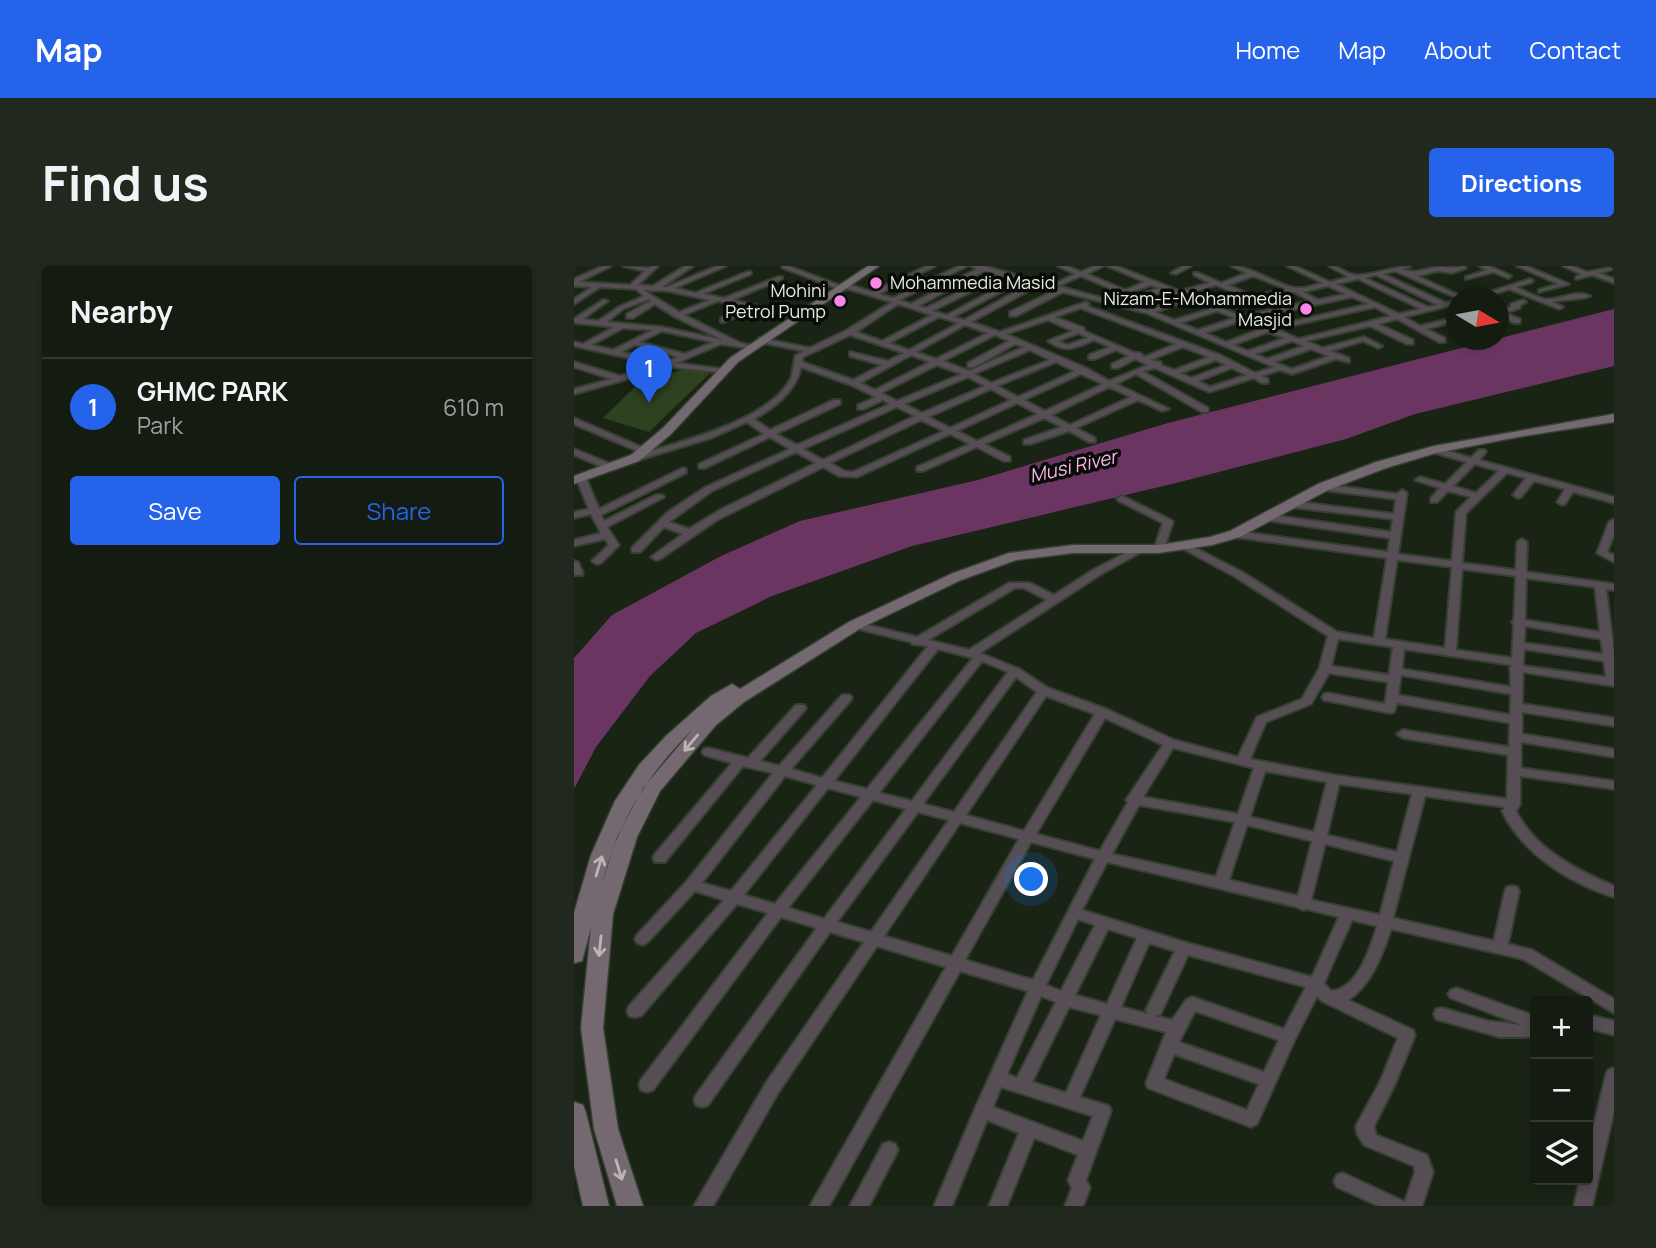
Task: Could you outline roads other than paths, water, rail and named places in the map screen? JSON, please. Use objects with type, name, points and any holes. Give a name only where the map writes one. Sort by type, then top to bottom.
[{"type":"street","points":[[574,283],[608,266]]},
{"type":"street","points":[[626,266],[652,268]]},
{"type":"street","points":[[630,316],[690,266]]},
{"type":"street","points":[[600,323],[621,308],[723,266]]},
{"type":"street","points":[[787,266],[785,267],[845,287],[875,293],[998,333],[1165,409]]},
{"type":"street","points":[[639,455],[667,431],[723,371],[758,343],[874,266]]},
{"type":"street","points":[[875,293],[932,266]]},
{"type":"street","points":[[597,561],[614,545],[578,479],[614,468],[639,455],[714,434],[778,402],[792,383],[800,364],[799,356],[850,332],[896,301],[964,266]]},
{"type":"street","points":[[974,266],[1148,312],[1293,372],[1337,356]]},
{"type":"street","points":[[1061,266],[1125,292]]},
{"type":"street","points":[[1013,314],[1079,274],[1100,266]]},
{"type":"street","points":[[1110,266],[1221,306],[1242,318],[1346,360]]},
{"type":"street","points":[[1174,273],[1188,266]]},
{"type":"street","points":[[1234,266],[1279,280],[1317,302]]},
{"type":"street","points":[[1332,266],[1427,309]]},
{"type":"street","points":[[1367,266],[1445,305]]},
{"type":"street","points":[[1240,301],[1408,266]]},
{"type":"street","points":[[1483,266],[1508,276]]},
{"type":"street","points":[[1520,266],[1566,284],[1541,291]]},
{"type":"street","points":[[1566,266],[1614,281]]},
{"type":"street","points":[[632,287],[652,268]]},
{"type":"street","points":[[912,306],[984,268]]},
{"type":"street","points":[[1292,268],[1376,305],[1442,340]]},
{"type":"street","points":[[1397,268],[1446,291]]},
{"type":"street","points":[[1411,275],[1441,268],[1457,276],[1427,282]]},
{"type":"street","points":[[1451,271],[1463,268]]},
{"type":"street","points":[[1578,278],[1611,268]]},
{"type":"street","points":[[1468,278],[1494,270]]},
{"type":"street","points":[[695,295],[749,273]]},
{"type":"street","points":[[928,310],[1003,273]]},
{"type":"street","points":[[1182,293],[1254,273]]},
{"type":"street","points":[[1196,274],[1252,298]]},
{"type":"street","points":[[678,315],[780,278]]},
{"type":"street","points":[[950,316],[1022,278]]},
{"type":"street","points":[[1259,288],[1279,280]]},
{"type":"street","points":[[1508,287],[1530,281]]},
{"type":"street","points":[[854,383],[1040,282]]},
{"type":"street","points":[[860,407],[938,360],[998,333],[1153,282]]},
{"type":"street","points":[[574,283],[632,287],[654,295],[678,315],[738,345]]},
{"type":"street","points":[[574,302],[599,285]]},
{"type":"street","points":[[1509,287],[1559,307]]},
{"type":"street","points":[[1120,303],[1169,288]]},
{"type":"street","points":[[668,289],[799,316]]},
{"type":"street","points":[[1200,332],[1242,318],[1351,295]]},
{"type":"street","points":[[1545,301],[1567,296],[1587,296]]},
{"type":"street","points":[[1148,312],[1194,297]]},
{"type":"street","points":[[575,322],[605,301]]},
{"type":"street","points":[[1509,310],[1518,307],[1513,305],[1523,302]]},
{"type":"street","points":[[1228,344],[1268,329],[1376,305]]},
{"type":"street","points":[[1250,353],[1297,339],[1445,305]]},
{"type":"street","points":[[724,320],[753,306]]},
{"type":"street","points":[[1080,306],[1217,358],[1265,381]]},
{"type":"street","points":[[1176,323],[1221,306]]},
{"type":"street","points":[[885,342],[940,314]]},
{"type":"street","points":[[1048,317],[1158,364],[1222,396]]},
{"type":"street","points":[[1509,317],[1515,320]]},
{"type":"street","points":[[615,352],[686,319]]},
{"type":"street","points":[[1509,322],[1515,320]]},
{"type":"street","points":[[575,322],[661,329],[719,343],[758,343],[810,350]]},
{"type":"street","points":[[1370,322],[1410,342]]},
{"type":"street","points":[[1419,328],[1446,322]]},
{"type":"street","points":[[585,346],[622,325]]},
{"type":"street","points":[[1081,330],[1052,341],[1067,348],[1096,337]]},
{"type":"street","points":[[850,332],[915,352],[965,372],[1092,440]]},
{"type":"street","points":[[1324,350],[1364,339],[1378,346]]},
{"type":"street","points":[[965,372],[1016,340]]},
{"type":"street","points":[[635,342],[685,356]]},
{"type":"street","points":[[1351,342],[1366,350]]},
{"type":"street","points":[[574,392],[669,364],[719,343]]},
{"type":"street","points":[[574,344],[669,364],[723,371]]},
{"type":"street","points":[[1115,366],[1181,345]]},
{"type":"street","points":[[1268,361],[1311,346]]},
{"type":"street","points":[[636,550],[671,514],[709,489],[965,372],[1031,347]]},
{"type":"street","points":[[1092,357],[1117,347]]},
{"type":"street","points":[[853,354],[889,364]]},
{"type":"street","points":[[1174,373],[1217,358]]},
{"type":"street","points":[[656,557],[690,533],[825,463],[990,385],[1058,359]]},
{"type":"street","points":[[574,364],[621,379]]},
{"type":"street","points":[[800,364],[880,395],[1007,460]]},
{"type":"street","points":[[920,469],[1136,371],[1158,364]]},
{"type":"street","points":[[1191,381],[1234,365]]},
{"type":"street","points":[[1209,390],[1282,367]]},
{"type":"street","points":[[747,418],[769,434],[842,474],[854,475],[1083,370]]},
{"type":"street","points":[[1136,371],[1205,410]]},
{"type":"street","points":[[1027,442],[1072,427],[1137,397]]},
{"type":"street","points":[[702,466],[837,402]]},
{"type":"street","points":[[574,955],[605,847],[624,802],[683,728],[699,712],[747,679],[871,607],[988,556],[1043,543],[1185,547],[1235,534],[1323,487],[1381,465],[1614,406]]},
{"type":"street","points":[[630,1206],[606,1129],[592,1028],[603,914],[627,837],[652,788],[710,721],[738,698],[855,625],[956,577],[1014,556],[1073,549],[1137,550],[1159,546],[1212,533],[1311,484],[1355,466],[1429,445],[1614,418]]},
{"type":"street","points":[[574,421],[639,455]]},
{"type":"street","points":[[1434,450],[1614,500]]},
{"type":"street","points":[[574,452],[614,468]]},
{"type":"street","points":[[1434,500],[1482,452]]},
{"type":"street","points":[[574,515],[596,511],[683,471]]},
{"type":"street","points":[[1450,652],[1461,512],[1504,471]]},
{"type":"street","points":[[1518,495],[1531,478]]},
{"type":"street","points":[[1420,480],[1478,496]]},
{"type":"street","points":[[1323,487],[1401,495],[1379,642]]},
{"type":"street","points":[[1562,502],[1571,488]]},
{"type":"street","points":[[574,543],[604,531],[659,497]]},
{"type":"street","points":[[1122,499],[1168,522],[1159,546]]},
{"type":"street","points":[[1291,504],[1398,517]]},
{"type":"street","points":[[1265,517],[1396,536]]},
{"type":"street","points":[[1614,522],[1602,552],[1614,559]]},
{"type":"street","points":[[663,523],[690,533]]},
{"type":"street","points":[[1235,534],[1614,587]]},
{"type":"street","points":[[1522,542],[1517,622],[1513,804],[1509,811],[1521,833],[1562,866],[1614,892]]},
{"type":"street","points":[[1185,547],[1238,574],[1334,635],[1450,652],[1613,682],[1600,585]]},
{"type":"street","points":[[647,1085],[976,654],[1054,599],[1137,550]]},
{"type":"street","points":[[916,642],[1013,584],[1027,585],[1054,599]]},
{"type":"street","points":[[1517,622],[1606,636]]},
{"type":"street","points":[[855,625],[916,642],[976,654],[1015,671],[1044,691],[1102,712],[1170,743],[1242,762],[1334,779],[1419,793],[1513,804]]},
{"type":"street","points":[[1242,762],[1261,720],[1307,701],[1325,669],[1334,635]]},
{"type":"street","points":[[1328,697],[1390,709],[1399,645]]},
{"type":"street","points":[[1517,645],[1612,659]]},
{"type":"street","points":[[635,1011],[734,898],[934,646]]},
{"type":"street","points":[[1325,669],[1516,691]]},
{"type":"street","points":[[702,1100],[827,925],[1015,671]]},
{"type":"street","points":[[703,1206],[772,1088],[1044,691]]},
{"type":"street","points":[[642,939],[692,885],[782,771],[846,698]]},
{"type":"street","points":[[1392,698],[1614,722]]},
{"type":"street","points":[[660,858],[746,762],[800,708]]},
{"type":"street","points":[[819,1206],[1028,836],[1102,712]]},
{"type":"street","points":[[1403,734],[1514,752]]},
{"type":"street","points":[[1514,737],[1614,753]]},
{"type":"street","points":[[943,1206],[1035,987],[1075,913],[1101,856],[1170,743]]},
{"type":"street","points":[[708,752],[1101,856],[1303,905],[1527,954],[1614,1007]]},
{"type":"street","points":[[1220,885],[1261,765]]},
{"type":"street","points":[[1514,771],[1614,785]]},
{"type":"street","points":[[1303,905],[1334,779]]},
{"type":"street","points":[[1075,913],[1322,991],[1343,995],[1356,987],[1383,935],[1419,793]]},
{"type":"street","points":[[1133,800],[1241,819],[1401,858]]},
{"type":"street","points":[[692,885],[1035,987],[1064,999],[1176,1028]]},
{"type":"street","points":[[1500,947],[1511,891]]},
{"type":"street","points":[[1288,1037],[1192,1003],[1176,1028],[1154,1083],[1251,1119],[1288,1037],[1322,991],[1348,913]]},
{"type":"street","points":[[1021,1087],[1104,922]]},
{"type":"street","points":[[1070,1102],[1145,936]]},
{"type":"street","points":[[1154,1010],[1184,948]]},
{"type":"street","points":[[1322,991],[1407,1035],[1387,1084],[1365,1126],[1370,1140],[1421,1161],[1424,1172],[1413,1206]]},
{"type":"street","points":[[1457,994],[1530,1021]]},
{"type":"street","points":[[1442,1014],[1498,1031],[1514,1033],[1530,1031]]},
{"type":"street","points":[[1593,1023],[1614,1028]]},
{"type":"street","points":[[1169,1045],[1268,1080]]},
{"type":"street","points":[[1583,1206],[1609,1114],[1614,1075]]},
{"type":"street","points":[[997,1078],[1103,1111],[1077,1180],[1081,1188],[1074,1206]]},
{"type":"street","points":[[982,1111],[1088,1151]]},
{"type":"street","points":[[574,1113],[596,1206]]},
{"type":"street","points":[[998,1206],[1029,1129]]},
{"type":"street","points":[[859,1206],[889,1150]]},
{"type":"street","points":[[1343,1181],[1398,1206]]},
{"type":"water","name":"Musi River","points":[[1614,309],[1614,366],[1415,414],[1346,439],[1180,482],[912,546],[772,596],[696,633],[650,676],[596,747],[574,789],[574,658],[612,615],[721,556],[800,521],[978,480],[1168,423],[1454,350],[1509,350],[1509,336]]},
{"type":"place","name":"Mohammedia Masid","points":[[876,283]]},
{"type":"place","name":"Mohini Petrol Pump","points":[[840,301]]},
{"type":"place","name":"Nizam-E-Mohammedia Masjid","points":[[1306,309]]},
{"type":"place","name":"GHMC PARK","points":[[649,403]]}]
